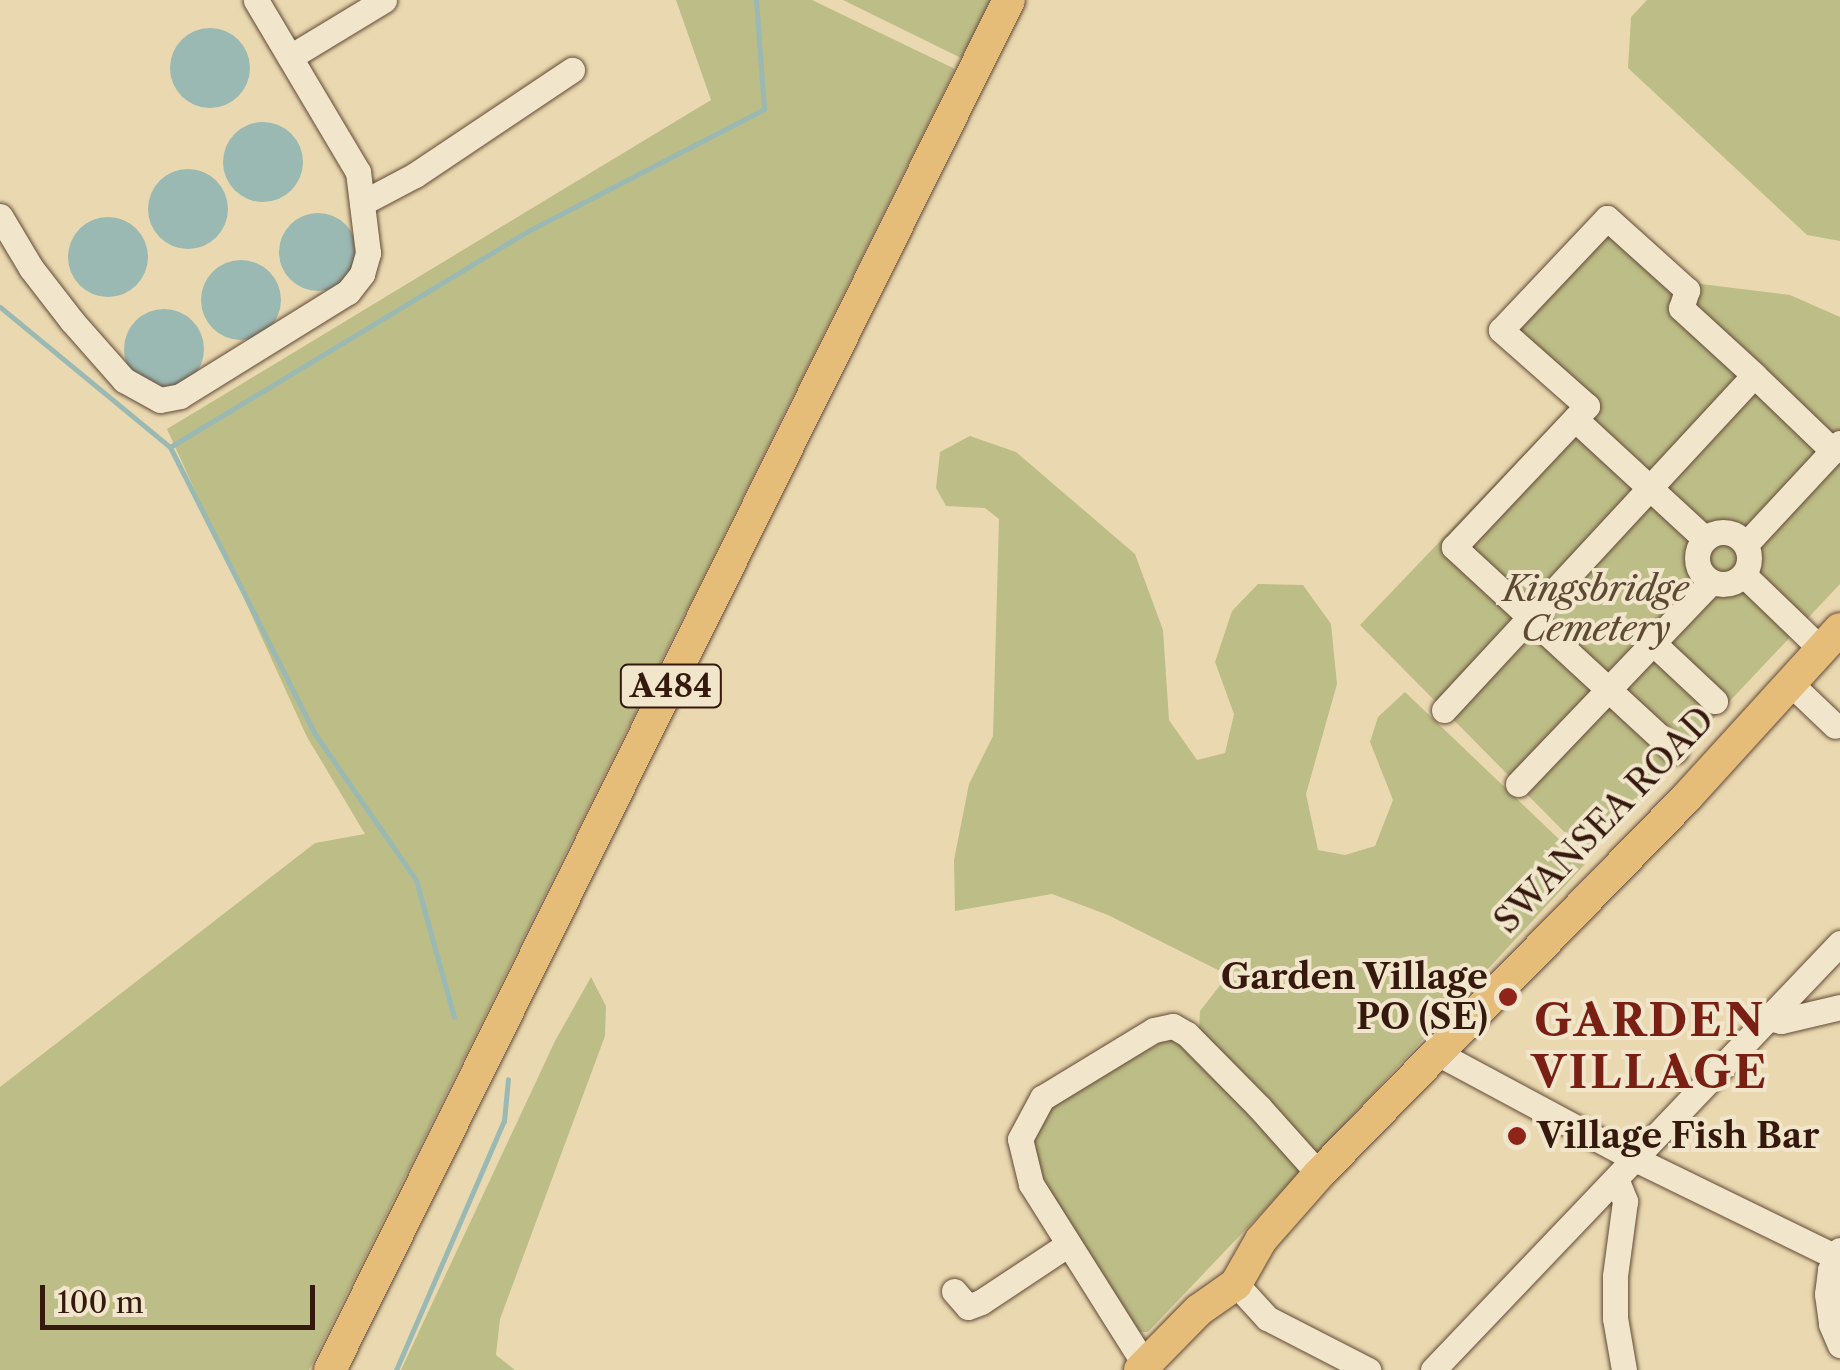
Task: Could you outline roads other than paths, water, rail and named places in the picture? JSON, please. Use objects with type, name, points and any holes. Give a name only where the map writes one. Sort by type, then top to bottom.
[{"type":"main road","name":"A484","points":[[330,1370],[1009,0]]},
{"type":"main road","name":"SWANSEA ROAD","points":[[1143,1367],[1200,1310],[1236,1284],[1261,1240],[1319,1174],[1687,796],[1830,639]]},
{"type":"street","points":[[0,216],[31,268],[124,380],[151,398],[171,400],[348,292],[362,274],[368,253],[358,172],[256,0]]},
{"type":"street","points":[[290,57],[384,0]]},
{"type":"street","points":[[362,203],[415,175],[572,70]]},
{"type":"street","points":[[1675,751],[1454,547],[1587,406],[1501,330],[1607,218],[1686,290],[1681,308],[1836,447],[1746,544]]},
{"type":"street","points":[[1444,710],[1754,375]]},
{"type":"street","points":[[1575,419],[1705,540]]},
{"type":"street","points":[[1722,532],[1746,544],[1750,560],[1744,575],[1731,584],[1711,582],[1697,562],[1705,540],[1722,532]]},
{"type":"street","points":[[1744,575],[1830,639]]},
{"type":"street","points":[[1518,784],[1711,582]]},
{"type":"street","points":[[1653,643],[1715,701]]},
{"type":"street","points":[[1790,683],[1835,726]]},
{"type":"street","points":[[1433,1370],[1840,943]]},
{"type":"street","points":[[1768,1018],[1781,1022],[1840,1007]]},
{"type":"street","points":[[1143,1367],[1031,1184],[1020,1139],[1042,1098],[1154,1030],[1173,1026],[1187,1034],[1319,1174]]},
{"type":"street","points":[[1437,1053],[1636,1160],[1838,1254],[1826,1294],[1830,1324],[1840,1345]]},
{"type":"street","points":[[1617,1181],[1625,1201],[1615,1276],[1615,1318],[1624,1370]]},
{"type":"street","points":[[954,1290],[968,1307],[981,1302],[1067,1244]]},
{"type":"street","points":[[1236,1284],[1268,1318],[1358,1368]]},
{"type":"water","points":[[210,28],[225,31],[238,40],[247,53],[247,83],[238,96],[225,105],[210,108],[195,105],[182,96],[173,83],[170,68],[173,53],[182,40],[195,31]]},
{"type":"water","points":[[263,122],[278,125],[291,134],[300,147],[300,177],[291,190],[278,199],[263,202],[248,199],[235,190],[226,177],[223,162],[226,147],[235,134],[248,125]]},
{"type":"water","points":[[188,169],[203,172],[216,181],[225,194],[225,224],[216,237],[203,246],[188,249],[173,246],[160,237],[151,224],[148,209],[151,194],[160,181],[173,172]]},
{"type":"water","points":[[310,213],[326,213],[351,230],[357,252],[351,274],[340,285],[326,291],[310,291],[285,274],[279,260],[279,244],[296,219]]},
{"type":"water","points":[[108,217],[123,220],[136,229],[145,242],[145,272],[136,285],[123,294],[108,297],[93,294],[80,285],[71,272],[68,257],[71,242],[80,229],[93,220]]},
{"type":"water","points":[[241,260],[256,263],[269,272],[278,285],[278,315],[269,328],[256,337],[241,340],[226,337],[213,328],[204,315],[201,300],[204,285],[213,272],[226,263]]},
{"type":"water","points":[[164,309],[179,312],[192,321],[201,334],[201,364],[192,377],[179,386],[164,389],[149,386],[136,377],[127,364],[124,349],[127,334],[136,321],[149,312]]},
{"type":"waterway","points":[[170,447],[528,231],[764,109],[756,0]]},
{"type":"waterway","points":[[0,307],[170,447],[315,734],[416,880],[454,1017]]},
{"type":"waterway","points":[[396,1370],[504,1121],[508,1079]]},
{"type":"place","name":"Garden Village PO (SE)","points":[[1508,997]]},
{"type":"place","name":"Village Fish Bar","points":[[1517,1136]]},
{"type":"district","name":"GARDEN VILLAGE","points":[[1650,1047]]},
{"type":"park label","name":"Kingsbridge Cemetery","points":[[1596,609]]}]
